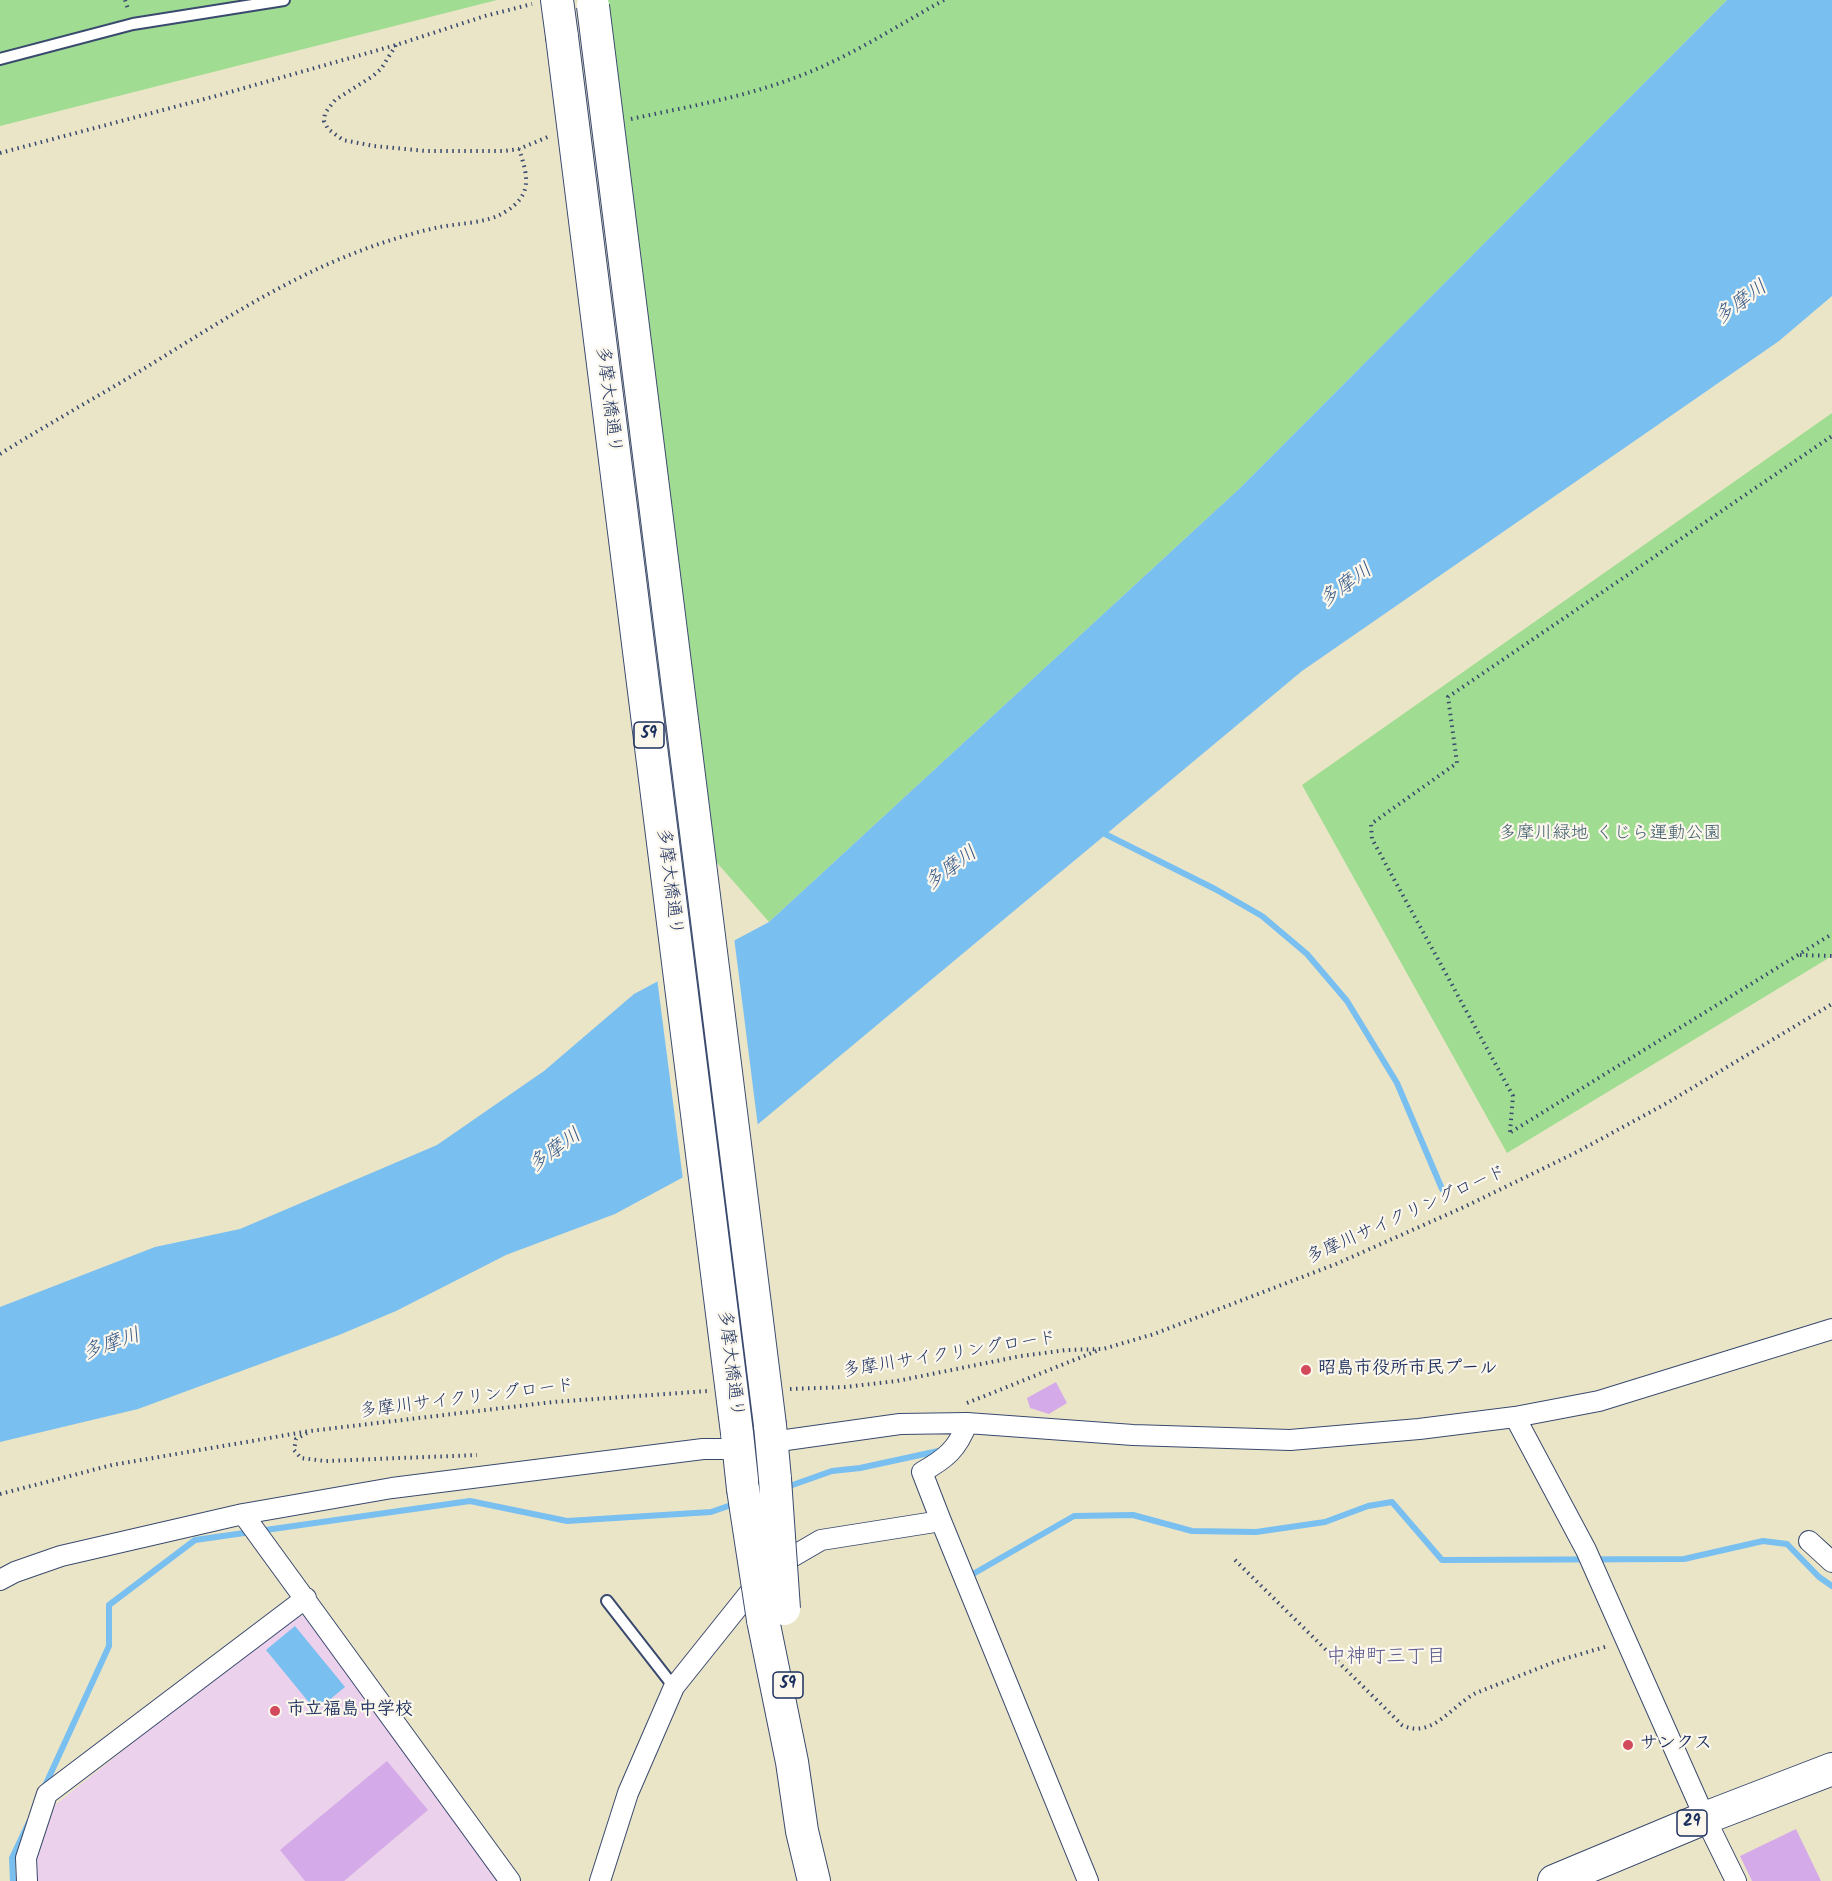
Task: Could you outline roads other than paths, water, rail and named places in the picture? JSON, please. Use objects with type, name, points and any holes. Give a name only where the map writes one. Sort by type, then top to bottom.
[{"type":"main road","name":"多摩大橋通り","points":[[557,0],[743,1489],[773,1614],[802,1831],[814,1881]]},
{"type":"main road","name":"多摩大橋通り","points":[[593,3],[771,1434],[775,1479],[773,1614]]},
{"type":"main road","name":"29","points":[[1554,1881],[1704,1818],[1832,1769]]},
{"type":"street","points":[[771,1434],[900,1424],[964,1430],[1290,1440],[1419,1429],[1515,1417],[1608,1398],[1832,1329]]},
{"type":"street","points":[[1515,1417],[1586,1550],[1704,1818],[1736,1881]]},
{"type":"street","points":[[964,1430],[945,1459],[922,1472],[1088,1881]]},
{"type":"street","points":[[0,1580],[15,1572],[61,1556],[404,1486],[703,1449],[738,1441]]},
{"type":"street","points":[[246,1518],[510,1881]]},
{"type":"street","points":[[600,1881],[628,1794],[674,1687],[766,1572],[821,1540],[941,1521]]},
{"type":"street","points":[[1809,1541],[1832,1562]]},
{"type":"street","points":[[27,1881],[26,1858],[47,1794],[306,1598]]},
{"type":"lane","points":[[0,59],[133,24],[284,0]]},
{"type":"lane","points":[[607,1601],[674,1687]]},
{"type":"water","name":"多摩川","points":[[1727,0],[1832,0],[1832,296],[1779,341],[1302,671],[715,1160],[615,1214],[506,1255],[396,1311],[339,1335],[138,1409],[0,1442],[0,1307],[155,1247],[240,1229],[437,1145],[544,1071],[634,994],[769,922],[1240,488]]},
{"type":"water","points":[[295,1626],[345,1687],[316,1711],[266,1650]]},
{"type":"waterway","points":[[1105,834],[1215,889],[1262,916],[1307,954],[1347,1001],[1397,1083],[1442,1189]]},
{"type":"waterway","points":[[784,1488],[832,1471],[860,1468],[943,1450]]},
{"type":"waterway","points":[[44,1788],[109,1646],[109,1605],[195,1540],[470,1501],[567,1521],[711,1512],[737,1503]]},
{"type":"waterway","points":[[973,1574],[1074,1516],[1133,1515],[1192,1531],[1256,1532],[1325,1522],[1368,1506],[1392,1502],[1442,1560],[1684,1559],[1763,1541],[1787,1544],[1819,1577],[1832,1586]]},
{"type":"waterway","points":[[13,1881],[12,1858],[29,1822]]},
{"type":"place","name":"昭島市役所市民プール","points":[[1306,1370]]},
{"type":"place","name":"市立福島中学校","points":[[275,1711]]},
{"type":"place","name":"サンクス","points":[[1628,1745]]},
{"type":"district","name":"中神町三丁目","points":[[1386,1659]]},
{"type":"park label","name":"多摩川緑地 くじら運動公園","points":[[1610,835]]}]
